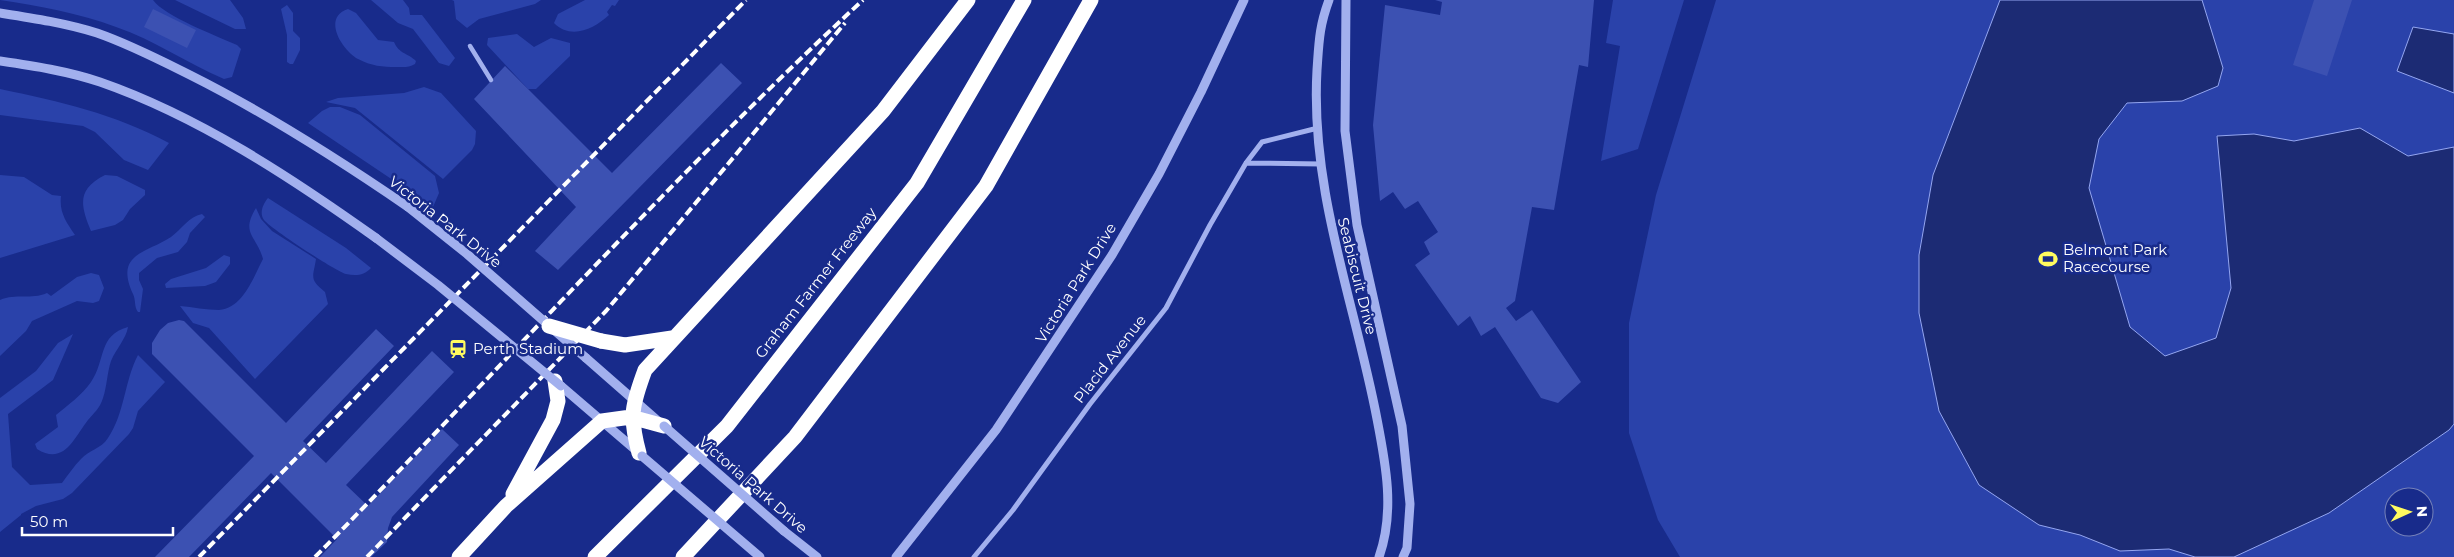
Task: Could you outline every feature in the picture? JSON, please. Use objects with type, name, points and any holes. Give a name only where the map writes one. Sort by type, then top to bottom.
[{"type":"highway","points":[[639,453],[631,417],[634,400],[645,370],[672,338],[883,111],[968,0]]},
{"type":"highway","name":"Graham Farmer Freeway","points":[[595,557],[727,426],[917,182],[1024,0]]},
{"type":"highway","points":[[683,557],[795,437],[986,186],[1091,0]]},
{"type":"highway","points":[[548,326],[601,341],[625,345],[672,338]]},
{"type":"highway","points":[[506,506],[553,420],[558,401],[558,386]]},
{"type":"highway","points":[[459,557],[506,506],[602,421],[631,417],[664,426]]},
{"type":"street","name":"Victoria Park Drive","points":[[896,557],[996,430],[1112,255],[1184,125],[1244,0]]},
{"type":"street","name":"Seabiscuit Drive","points":[[1330,0],[1320,24],[1315,102],[1324,198],[1348,301],[1371,387],[1384,454],[1389,500],[1384,542],[1379,557]]},
{"type":"street","name":"Seabiscuit Drive","points":[[1346,0],[1345,131],[1357,225],[1402,426],[1410,504],[1407,548],[1404,557]]},
{"type":"street","name":"Victoria Park Drive","points":[[0,13],[45,20],[97,33],[146,53],[214,87],[306,139],[408,207],[467,254],[803,546],[807,557]]},
{"type":"street","points":[[470,46],[491,80]]},
{"type":"street","points":[[0,61],[49,68],[100,82],[193,123],[284,175],[376,238],[438,285],[602,421],[760,557]]},
{"type":"street","name":"Placid Avenue","points":[[974,557],[1013,510],[1090,404],[1166,308],[1246,163],[1262,142],[1318,128]]},
{"type":"street","points":[[1246,163],[1321,164]]},
{"type":"street","points":[[803,546],[817,557]]},
{"type":"shaded area","points":[[0,0],[153,0],[168,13],[237,45],[241,49],[232,77],[224,79],[144,38],[102,22],[44,7]]},
{"type":"shaded area","points":[[175,0],[230,0],[243,18],[246,29],[235,29]]},
{"type":"shaded area","points":[[371,0],[403,0],[409,8],[410,15],[422,15],[455,58],[449,66],[439,63],[413,29],[398,23]]},
{"type":"shaded area","points":[[452,0],[541,0],[535,4],[479,19],[467,28],[456,19],[454,1]]},
{"type":"shaded area","points":[[585,0],[619,0],[607,12],[609,15],[596,25],[582,31],[568,31],[554,23],[558,14]]},
{"type":"shaded area","points":[[1613,0],[1684,0],[1638,149],[1601,161],[1620,46],[1606,43]]},
{"type":"shaded area","name":"Belmont Park Racecourse","points":[[1716,0],[2454,0],[2454,557],[1680,557],[1658,520],[1629,433],[1629,323],[1656,195]]},
{"type":"shaded area","points":[[2000,0],[2202,0],[2223,68],[2218,86],[2182,101],[2127,103],[2099,139],[2089,188],[2130,327],[2165,356],[2216,338],[2231,288],[2217,136],[2254,134],[2294,141],[2360,128],[2408,156],[2454,147],[2454,424],[2449,430],[2329,513],[2234,557],[2195,557],[2169,549],[2120,551],[2080,535],[2039,525],[1979,485],[1939,411],[1919,313],[1919,255],[1933,175]]},
{"type":"shaded area","points":[[287,5],[293,13],[293,31],[300,38],[300,50],[293,64],[287,62],[287,35],[281,9]]},
{"type":"shaded area","points":[[348,9],[356,13],[378,40],[394,42],[401,51],[416,61],[415,64],[406,67],[382,66],[368,63],[352,55],[341,42],[335,27],[336,19],[340,13]]},
{"type":"shaded area","points":[[2413,27],[2454,34],[2454,93],[2397,71]]},
{"type":"shaded area","points":[[517,34],[534,47],[551,38],[570,43],[570,56],[536,89],[528,89],[487,45],[488,38]]},
{"type":"shaded area","points":[[424,87],[441,93],[476,131],[475,144],[472,150],[443,179],[355,108],[326,102],[338,98],[404,93]]},
{"type":"shaded area","points":[[0,89],[66,104],[107,116],[169,143],[148,170],[124,160],[95,132],[83,126],[0,115]]},
{"type":"shaded area","points":[[330,107],[340,107],[360,115],[435,176],[439,193],[433,207],[308,123]]},
{"type":"shaded area","points":[[0,175],[24,177],[52,195],[61,196],[62,212],[75,235],[0,258]]},
{"type":"shaded area","points":[[105,175],[117,176],[145,190],[145,195],[130,209],[123,220],[115,225],[91,231],[83,206],[83,198],[89,186]]},
{"type":"shaded area","points":[[268,198],[346,248],[371,268],[359,275],[346,274],[290,240],[264,220],[262,209]]},
{"type":"shaded area","points":[[256,208],[261,219],[272,231],[316,259],[313,278],[316,284],[325,292],[328,304],[255,379],[209,328],[193,323],[180,306],[219,310],[235,304],[241,298],[263,259],[250,229],[251,217]]},
{"type":"shaded area","points":[[202,214],[205,217],[190,233],[187,242],[178,252],[157,258],[139,273],[139,280],[143,289],[140,312],[138,312],[128,280],[130,262],[143,251],[171,237],[193,218]]},
{"type":"shaded area","points":[[224,255],[230,257],[230,264],[216,282],[205,286],[166,288],[165,284],[171,279],[206,268]]},
{"type":"shaded area","points":[[91,273],[99,275],[104,288],[99,301],[93,303],[77,301],[32,321],[26,331],[0,356],[0,300],[47,293],[51,296],[77,277]]},
{"type":"shaded area","points":[[128,327],[111,361],[103,398],[97,410],[73,442],[61,452],[54,454],[46,453],[37,449],[35,444],[58,427],[56,415],[79,396],[91,382],[96,374],[107,342],[118,331]]},
{"type":"shaded area","points":[[73,334],[53,380],[8,414],[12,467],[30,485],[62,483],[84,456],[105,442],[118,418],[133,365],[138,355],[165,382],[138,411],[133,428],[129,434],[72,493],[63,499],[36,506],[21,514],[0,532],[0,398],[36,371],[58,343]]},
{"type":"building","points":[[1435,0],[1594,0],[1588,67],[1579,65],[1554,210],[1532,207],[1515,301],[1506,308],[1516,321],[1532,310],[1581,382],[1558,403],[1541,398],[1495,327],[1481,336],[1470,316],[1458,326],[1415,265],[1430,254],[1424,242],[1438,232],[1418,201],[1405,209],[1393,192],[1380,201],[1373,125],[1385,5],[1440,15],[1442,2]]},
{"type":"building","points":[[2314,0],[2352,0],[2327,76],[2293,65]]},
{"type":"building","points":[[153,9],[196,30],[187,48],[144,27]]},
{"type":"building","points":[[721,63],[742,83],[558,270],[535,251],[576,207],[474,99],[505,66],[612,173]]},
{"type":"building","points":[[179,320],[184,321],[286,423],[376,329],[394,346],[303,441],[326,463],[432,351],[454,372],[346,485],[368,506],[442,429],[459,445],[392,517],[388,528],[387,542],[371,557],[320,557],[337,539],[271,473],[189,557],[155,557],[254,456],[152,354],[152,343],[160,330],[168,323]]},
{"type":"railway","points":[[199,557],[746,0]]},
{"type":"railway","points":[[315,557],[653,205],[792,67],[863,0]]},
{"type":"railway","points":[[367,557],[606,311],[845,23]]},
{"type":"place","name":"Belmont Park Racecourse","points":[[2048,259]]},
{"type":"place","name":"Perth Stadium","points":[[458,349]]}]
